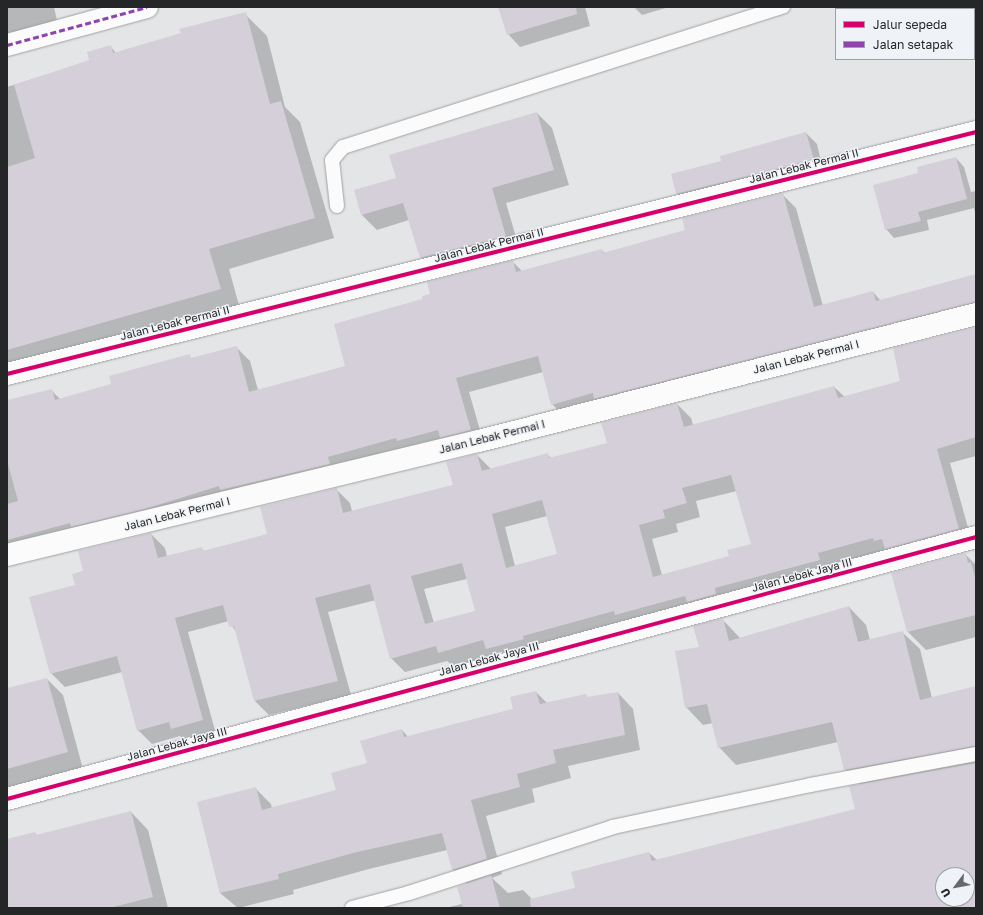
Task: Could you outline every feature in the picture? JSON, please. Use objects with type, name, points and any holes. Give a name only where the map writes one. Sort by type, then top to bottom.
[{"type":"street","points":[[7,45],[146,7]]},
{"type":"street","name":"Jalan Lebak Permai II","points":[[7,374],[976,132]]},
{"type":"street","name":"Jalan Lebak Permai I","points":[[7,555],[479,441],[976,314]]},
{"type":"street","name":"Jalan Lebak Jaya III","points":[[7,799],[976,537]]},
{"type":"lane","points":[[337,206],[332,160],[343,147],[783,7]]},
{"type":"lane","points":[[352,908],[409,892],[613,827],[810,785],[976,754]]},
{"type":"building","points":[[498,7],[576,7],[577,14],[507,35]]},
{"type":"building","points":[[246,12],[270,104],[281,101],[315,218],[209,249],[221,289],[7,350],[7,167],[35,158],[14,85],[89,60],[87,52],[111,45],[113,53],[181,33],[179,29]]},
{"type":"building","points":[[537,112],[554,170],[492,188],[506,236],[420,258],[403,203],[361,215],[354,190],[396,178],[389,155]]},
{"type":"building","points":[[806,132],[814,160],[676,194],[671,174],[721,161],[720,156]]},
{"type":"building","points":[[956,157],[967,199],[918,212],[921,221],[885,230],[873,185],[918,173],[917,167]]},
{"type":"building","points":[[783,193],[814,307],[873,291],[876,301],[976,274],[976,302],[594,399],[593,393],[551,405],[538,356],[456,378],[471,430],[440,438],[438,430],[397,441],[396,438],[328,457],[330,464],[220,490],[219,486],[145,509],[71,527],[70,523],[7,540],[7,504],[18,501],[7,460],[7,400],[52,389],[55,400],[111,384],[109,376],[190,354],[191,358],[237,346],[249,392],[345,366],[334,324],[422,299],[422,296],[430,294],[427,282],[513,260],[516,272],[602,249],[603,253],[685,230],[682,218]]},
{"type":"building","points":[[976,327],[976,437],[937,449],[959,529],[885,549],[882,539],[874,541],[873,538],[818,553],[820,560],[715,588],[716,594],[687,602],[685,596],[615,615],[614,611],[523,636],[524,639],[486,649],[483,640],[438,653],[436,646],[390,659],[370,584],[315,598],[338,681],[254,701],[234,626],[229,627],[223,605],[175,618],[203,720],[171,729],[169,722],[137,731],[117,656],[50,674],[29,597],[75,585],[72,574],[83,571],[78,551],[151,533],[158,558],[202,547],[203,551],[267,534],[260,507],[337,488],[343,513],[453,485],[446,462],[477,454],[482,471],[548,453],[549,458],[607,443],[601,423],[677,403],[684,427],[834,386],[838,398],[900,381],[893,348]],"holes":[[[731,475],[751,544],[727,550],[729,556],[653,577],[639,525],[665,518],[663,510],[687,503],[682,488]],[[542,500],[557,554],[506,568],[492,514]],[[462,563],[475,611],[425,624],[411,576]]]},
{"type":"building","points":[[966,553],[968,563],[971,562],[976,581],[976,615],[907,632],[891,573]]},
{"type":"building","points":[[849,606],[858,642],[903,631],[920,700],[976,686],[976,746],[844,770],[832,722],[718,748],[707,704],[685,708],[675,651],[699,647],[693,626],[723,618],[729,641]]},
{"type":"building","points":[[47,678],[68,752],[7,769],[7,688]]},
{"type":"building","points":[[536,691],[540,704],[586,694],[587,697],[618,692],[625,735],[553,750],[556,763],[517,774],[520,787],[471,800],[487,859],[452,870],[442,833],[353,853],[278,874],[279,879],[220,893],[197,802],[256,787],[262,810],[336,790],[331,773],[367,763],[360,741],[402,729],[404,737],[513,709],[510,697]]},
{"type":"building","points":[[976,763],[976,908],[531,908],[530,899],[575,888],[571,872],[649,852],[652,861],[855,809],[849,786]]},
{"type":"building","points":[[131,811],[153,897],[109,908],[7,908],[7,839],[35,832],[36,835]]},
{"type":"building","points":[[491,875],[500,908],[463,908],[457,887]]},
{"type":"marked path","points":[[7,45],[147,7]]},
{"type":"cycle path","points":[[7,374],[976,132]]},
{"type":"cycle path","points":[[7,799],[976,537]]}]
